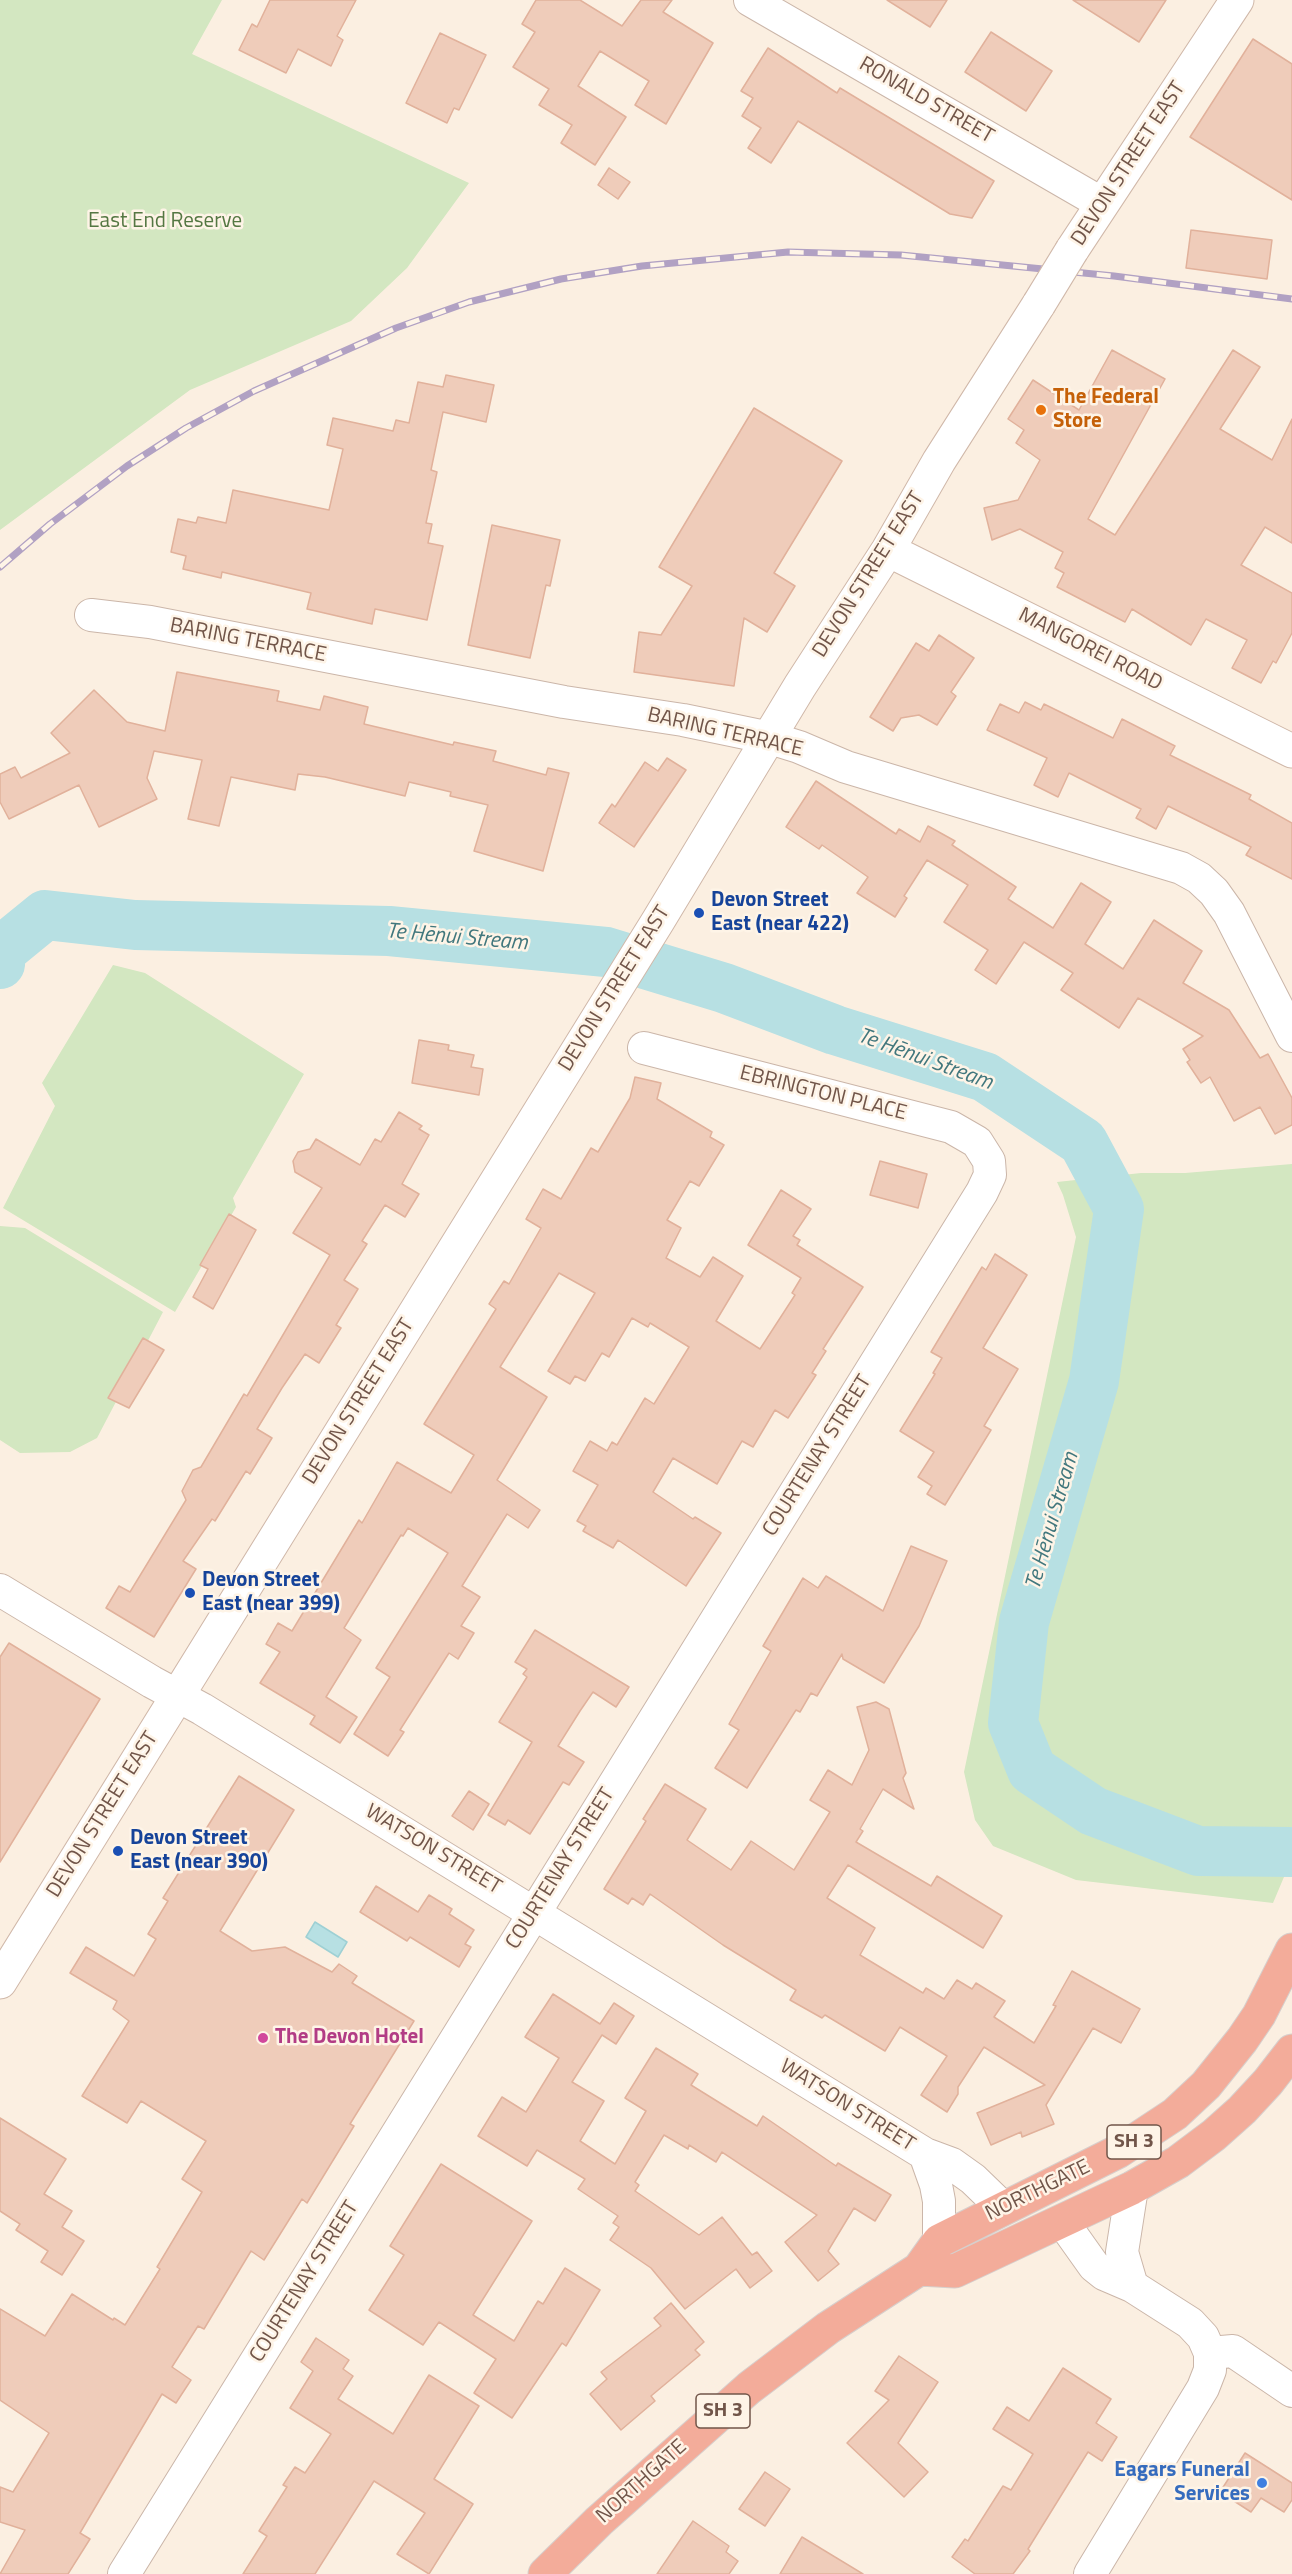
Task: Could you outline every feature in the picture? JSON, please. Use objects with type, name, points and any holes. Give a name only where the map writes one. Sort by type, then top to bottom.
[{"type":"highway","name":"NORTHGATE","points":[[545,2574],[599,2521],[749,2388],[828,2328],[919,2269],[939,2241],[1119,2151],[1157,2127],[1192,2099],[1224,2064],[1259,2015],[1292,1950]]},
{"type":"highway","name":"NORTHGATE","points":[[919,2269],[955,2271],[1132,2188],[1178,2162],[1214,2135],[1268,2082],[1292,2051]]},
{"type":"main road","name":"DEVON STREET EAST","points":[[0,1982],[888,550],[939,461],[1101,203],[1237,0]]},
{"type":"main road","name":"MANGOREI ROAD","points":[[888,550],[1292,751]]},
{"type":"street","name":"RONALD STREET","points":[[750,0],[1101,203]]},
{"type":"street","name":"BARING TERRACE","points":[[91,615],[150,622],[564,702],[683,720],[770,738],[846,766],[1181,868],[1199,878],[1214,892],[1228,913],[1292,1036]]},
{"type":"street","name":"EBRINGTON PLACE","points":[[644,1048],[951,1127],[977,1142],[989,1161]]},
{"type":"street","name":"COURTENAY STREET","points":[[124,2574],[982,1192],[990,1175],[989,1161]]},
{"type":"street","name":"WATSON STREET","points":[[0,1590],[534,1912],[925,2154],[952,2164],[966,2173],[1003,2208]]},
{"type":"street","name":"WATSON STREET","points":[[925,2154],[939,2201],[939,2241]]},
{"type":"street","points":[[1132,2188],[1122,2252],[1132,2286]]},
{"type":"street","points":[[1062,2221],[1099,2270],[1108,2277],[1132,2286],[1190,2324],[1203,2337],[1210,2353],[1210,2370],[1203,2388],[1090,2574]]},
{"type":"street","points":[[1210,2353],[1233,2351],[1292,2391]]},
{"type":"green space","name":"East End Reserve","points":[[0,0],[222,0],[192,54],[469,183],[407,268],[351,321],[190,390],[0,530]]},
{"type":"green space","points":[[113,965],[145,973],[304,1074],[233,1198],[236,1207],[175,1312],[3,1208],[55,1106],[42,1083]]},
{"type":"green space","points":[[1292,1164],[1292,1858],[1273,1903],[1076,1880],[993,1846],[975,1820],[964,1772],[1076,1237],[1057,1182],[1141,1173],[1185,1173]]},
{"type":"green space","points":[[0,1226],[25,1228],[163,1312],[97,1438],[70,1452],[20,1453],[0,1440]]},
{"type":"water","points":[[315,1922],[347,1942],[338,1957],[306,1937]]},
{"type":"building","points":[[270,0],[356,0],[337,36],[343,40],[331,66],[298,49],[286,73],[239,50],[252,24],[257,27]]},
{"type":"building","points":[[536,0],[580,0],[622,26],[641,0],[672,0],[663,12],[713,43],[666,124],[635,105],[649,81],[600,51],[578,86],[626,117],[595,165],[561,143],[572,125],[539,105],[549,89],[513,67],[535,32],[522,24]]},
{"type":"building","points":[[887,0],[947,0],[930,27]]},
{"type":"building","points":[[1073,0],[1166,0],[1139,42]]},
{"type":"building","points":[[991,32],[1052,71],[1026,111],[965,72]]},
{"type":"building","points":[[440,33],[486,55],[459,110],[454,108],[447,123],[406,103]]},
{"type":"building","points":[[1253,39],[1292,64],[1292,200],[1190,137]]},
{"type":"building","points":[[768,48],[837,93],[840,88],[994,181],[972,218],[950,214],[798,121],[771,163],[748,148],[761,128],[742,116],[753,98],[741,91]]},
{"type":"building","points":[[609,168],[630,182],[618,199],[598,185]]},
{"type":"building","points":[[1191,230],[1272,240],[1267,279],[1186,268]]},
{"type":"building","points":[[1112,350],[1165,379],[1088,519],[1115,535],[1233,350],[1260,367],[1220,429],[1272,460],[1292,419],[1292,543],[1265,527],[1241,565],[1292,593],[1292,633],[1276,663],[1273,661],[1261,683],[1232,668],[1247,640],[1206,619],[1191,645],[1132,609],[1125,622],[1057,587],[1064,573],[1055,568],[1063,552],[1020,529],[992,540],[984,508],[1018,500],[1040,460],[1016,443],[1024,430],[1008,419],[1033,380],[1079,410]]},
{"type":"building","points":[[446,375],[494,385],[486,422],[443,412],[431,470],[437,472],[426,523],[432,524],[428,543],[443,546],[427,620],[375,609],[372,624],[307,609],[311,593],[222,572],[221,578],[183,569],[186,556],[171,552],[178,519],[196,523],[198,517],[226,523],[233,490],[329,510],[343,449],[327,445],[333,418],[393,431],[396,420],[409,423],[418,382],[443,387]]},
{"type":"building","points":[[754,408],[842,461],[774,573],[795,586],[767,632],[744,618],[734,686],[634,672],[639,632],[661,635],[692,586],[659,567]]},
{"type":"building","points":[[492,525],[560,540],[550,586],[546,585],[530,658],[468,645]]},
{"type":"building","points":[[939,635],[974,658],[951,692],[956,696],[937,725],[919,715],[901,718],[893,731],[870,717],[916,643],[929,651]]},
{"type":"building","points":[[177,672],[279,691],[277,701],[320,710],[324,696],[368,707],[364,724],[453,745],[454,742],[496,751],[493,761],[546,775],[548,768],[569,773],[543,871],[474,851],[488,805],[450,796],[451,792],[409,782],[405,796],[325,777],[298,774],[295,790],[231,777],[219,826],[188,819],[202,760],[154,751],[147,778],[157,799],[99,827],[79,785],[9,819],[0,802],[0,774],[15,767],[21,778],[70,753],[51,733],[94,690],[127,722],[165,731]]},
{"type":"building","points":[[1025,702],[1041,710],[1044,704],[1113,738],[1122,719],[1175,746],[1170,755],[1251,795],[1249,799],[1292,823],[1292,879],[1246,855],[1251,847],[1168,806],[1156,829],[1136,818],[1141,809],[1069,773],[1058,797],[1034,785],[1047,758],[987,730],[1000,704],[1019,713]]},
{"type":"building","points":[[667,758],[686,770],[634,847],[599,823],[612,804],[615,807],[645,762],[658,771]]},
{"type":"building","points":[[816,781],[896,834],[899,829],[920,842],[928,826],[955,841],[952,845],[1016,887],[1008,899],[1053,928],[1081,883],[1111,902],[1085,944],[1123,969],[1154,920],[1202,951],[1183,983],[1229,1010],[1260,1058],[1268,1054],[1292,1098],[1292,1125],[1275,1134],[1260,1107],[1234,1121],[1210,1077],[1201,1083],[1187,1062],[1190,1060],[1183,1049],[1203,1036],[1138,998],[1119,1028],[1061,990],[1073,973],[1024,942],[996,984],[975,970],[988,950],[944,922],[968,885],[927,860],[904,896],[907,898],[895,917],[857,893],[868,877],[822,845],[819,849],[786,827]]},
{"type":"building","points":[[419,1040],[449,1045],[448,1050],[474,1055],[471,1067],[483,1069],[479,1095],[412,1083]]},
{"type":"building","points":[[635,1077],[661,1083],[657,1099],[712,1132],[710,1137],[724,1145],[699,1186],[690,1181],[667,1220],[681,1228],[666,1258],[700,1277],[713,1257],[743,1276],[716,1321],[760,1349],[795,1295],[792,1293],[801,1278],[748,1245],[781,1190],[811,1209],[793,1236],[800,1240],[797,1245],[863,1287],[823,1349],[826,1351],[812,1373],[816,1375],[788,1418],[775,1410],[753,1447],[742,1441],[717,1484],[673,1458],[653,1492],[693,1519],[695,1517],[721,1533],[686,1586],[618,1540],[613,1548],[583,1531],[586,1526],[577,1521],[598,1485],[573,1471],[590,1441],[607,1451],[612,1442],[617,1445],[645,1398],[654,1404],[689,1347],[650,1323],[648,1327],[632,1318],[609,1357],[602,1353],[585,1381],[575,1376],[570,1384],[548,1371],[595,1293],[559,1273],[500,1367],[547,1397],[497,1480],[540,1510],[528,1528],[507,1514],[462,1586],[480,1597],[461,1626],[474,1633],[458,1659],[449,1653],[400,1730],[404,1732],[388,1756],[354,1734],[390,1677],[376,1668],[448,1553],[408,1528],[403,1536],[401,1535],[344,1628],[361,1640],[326,1697],[357,1717],[340,1743],[310,1724],[315,1716],[260,1683],[280,1652],[266,1644],[278,1623],[292,1631],[359,1520],[362,1523],[397,1462],[451,1493],[474,1455],[424,1424],[496,1309],[489,1304],[504,1281],[509,1284],[541,1228],[526,1219],[543,1189],[561,1199],[591,1148],[598,1152],[630,1098]]},
{"type":"building","points":[[399,1112],[422,1126],[419,1129],[429,1135],[402,1184],[419,1194],[405,1217],[385,1205],[362,1241],[367,1244],[344,1280],[358,1289],[336,1325],[341,1328],[319,1363],[305,1354],[257,1429],[272,1438],[250,1474],[246,1471],[215,1521],[212,1519],[183,1561],[196,1569],[154,1637],[106,1608],[119,1586],[130,1592],[186,1500],[182,1491],[193,1470],[201,1467],[244,1394],[247,1396],[330,1255],[293,1233],[322,1188],[295,1172],[293,1161],[298,1152],[310,1149],[316,1139],[360,1165],[375,1139],[381,1142]]},
{"type":"building","points":[[880,1161],[927,1174],[918,1208],[870,1195]]},
{"type":"building","points":[[229,1214],[256,1230],[213,1309],[193,1297],[208,1269],[200,1265]]},
{"type":"building","points":[[995,1254],[1027,1275],[983,1348],[1018,1369],[984,1426],[991,1430],[945,1505],[927,1494],[932,1486],[918,1477],[934,1452],[900,1431],[935,1374],[933,1373],[942,1358],[931,1352],[982,1267],[986,1270]]},
{"type":"building","points":[[143,1338],[164,1350],[129,1408],[108,1398]]},
{"type":"building","points":[[911,1546],[947,1561],[919,1626],[884,1683],[843,1659],[842,1654],[817,1696],[811,1693],[800,1712],[796,1710],[747,1788],[715,1768],[739,1730],[729,1724],[771,1651],[763,1646],[803,1578],[818,1588],[826,1576],[883,1611]]},
{"type":"building","points":[[535,1630],[629,1687],[616,1707],[593,1692],[580,1711],[558,1746],[584,1762],[569,1785],[563,1782],[530,1834],[508,1820],[505,1825],[488,1815],[532,1742],[499,1722],[527,1677],[523,1674],[527,1669],[515,1662]]},
{"type":"building","points":[[9,1643],[100,1699],[0,1862],[0,1657]]},
{"type":"building","points":[[876,1702],[889,1709],[906,1773],[903,1778],[914,1809],[883,1789],[860,1829],[863,1831],[856,1842],[931,1886],[937,1876],[1002,1916],[983,1948],[848,1865],[827,1898],[875,1928],[860,1955],[923,1993],[926,1988],[944,1999],[957,1980],[972,1989],[976,1983],[1005,2001],[994,2017],[1034,2043],[1056,2006],[1053,2005],[1072,1971],[1140,2009],[1121,2043],[1093,2028],[1046,2105],[1054,2124],[1022,2137],[1021,2132],[991,2145],[977,2113],[1045,2085],[984,2047],[958,2087],[958,2094],[947,2112],[921,2095],[947,2056],[900,2027],[885,2051],[825,2015],[822,2018],[790,2000],[796,1990],[723,1945],[650,1894],[643,1905],[632,1898],[628,1904],[604,1889],[646,1821],[643,1819],[665,1784],[706,1809],[687,1840],[731,1870],[751,1841],[794,1870],[830,1812],[810,1800],[828,1770],[852,1785],[869,1750],[857,1707]]},
{"type":"building","points":[[239,1776],[294,1810],[220,1931],[252,1951],[285,1947],[332,1972],[339,1964],[357,1976],[352,1983],[414,2021],[350,2124],[354,2126],[307,2203],[302,2199],[264,2260],[251,2251],[204,2329],[198,2326],[172,2367],[191,2380],[176,2403],[162,2394],[80,2533],[90,2539],[68,2574],[0,2574],[25,2530],[0,2522],[0,2487],[13,2492],[49,2433],[0,2400],[0,2309],[45,2336],[72,2294],[125,2325],[160,2269],[157,2267],[202,2192],[182,2179],[206,2141],[141,2101],[127,2123],[82,2096],[129,2021],[113,2009],[117,2001],[70,1973],[86,1947],[134,1976],[156,1939],[148,1934],[168,1901],[163,1898]]},
{"type":"building","points":[[469,1791],[489,1804],[473,1830],[452,1816]]},
{"type":"building","points":[[376,1886],[418,1912],[429,1895],[452,1909],[449,1914],[474,1930],[465,1944],[471,1947],[459,1967],[410,1937],[407,1941],[360,1912]]},
{"type":"building","points":[[553,1994],[600,2024],[614,2003],[634,2016],[616,2044],[602,2035],[572,2082],[604,2101],[580,2141],[615,2164],[646,2111],[625,2098],[656,2048],[698,2074],[691,2085],[757,2126],[763,2116],[836,2166],[838,2163],[891,2195],[875,2221],[854,2208],[828,2251],[839,2264],[818,2281],[785,2242],[817,2215],[722,2152],[716,2162],[689,2145],[688,2149],[664,2135],[635,2182],[639,2185],[635,2191],[699,2235],[722,2217],[752,2255],[757,2252],[772,2271],[750,2288],[736,2269],[685,2309],[651,2268],[610,2240],[619,2227],[613,2223],[618,2216],[578,2189],[585,2179],[537,2150],[527,2166],[478,2136],[502,2097],[526,2112],[559,2058],[525,2037]]},
{"type":"building","points":[[0,2118],[66,2159],[44,2194],[72,2211],[62,2227],[84,2241],[62,2275],[41,2262],[48,2251],[16,2230],[20,2224],[0,2211]]},
{"type":"building","points":[[441,2164],[532,2221],[473,2315],[514,2341],[538,2301],[543,2304],[565,2268],[600,2290],[566,2346],[562,2343],[512,2418],[474,2393],[496,2359],[439,2322],[423,2345],[369,2310],[404,2255],[390,2246]]},
{"type":"building","points":[[671,2303],[704,2342],[695,2350],[700,2355],[651,2396],[655,2401],[621,2430],[590,2394],[607,2379],[601,2372],[661,2326],[654,2318]]},
{"type":"building","points":[[316,2338],[349,2360],[343,2369],[353,2376],[338,2399],[393,2434],[429,2375],[479,2406],[434,2479],[473,2504],[429,2574],[397,2554],[425,2513],[374,2481],[315,2574],[243,2574],[267,2536],[259,2531],[287,2487],[283,2485],[295,2467],[305,2473],[331,2434],[290,2408],[313,2371],[301,2362]]},
{"type":"building","points":[[899,2356],[938,2382],[898,2443],[928,2472],[904,2497],[847,2443],[889,2400],[875,2391]]},
{"type":"building","points":[[1063,2368],[1111,2399],[1096,2423],[1117,2437],[1102,2461],[1088,2452],[1028,2549],[1030,2551],[1013,2574],[975,2574],[952,2557],[965,2539],[968,2541],[1003,2486],[1011,2490],[1033,2454],[993,2429],[1007,2407],[1029,2421]]},
{"type":"building","points":[[1245,2453],[1292,2483],[1292,2500],[1284,2512],[1261,2498],[1251,2512],[1220,2492]]},
{"type":"building","points":[[765,2472],[790,2489],[765,2526],[739,2509]]},
{"type":"building","points":[[693,2521],[729,2546],[726,2552],[738,2561],[729,2574],[657,2574]]},
{"type":"building","points":[[802,2537],[863,2574],[780,2574]]},
{"type":"waterway","name":"Te Hēnui Stream","points":[[0,964],[1,951],[45,915],[135,925],[389,931],[606,952],[724,988],[835,1030],[985,1077],[1083,1142],[1119,1209],[1094,1381],[1024,1622],[1013,1723],[1032,1770],[1093,1811],[1198,1851],[1292,1852]]},
{"type":"railway","points":[[0,567],[50,524],[127,466],[186,428],[254,391],[396,328],[469,302],[561,279],[642,266],[788,252],[901,255],[1114,276],[1292,299]]},
{"type":"place","name":"The Federal Store","points":[[1041,410]]},
{"type":"place","name":"Devon Street East (near 422)","points":[[699,913]]},
{"type":"place","name":"Devon Street East (near 399)","points":[[190,1593]]},
{"type":"place","name":"Devon Street East (near 390)","points":[[118,1851]]},
{"type":"place","name":"The Devon Hotel","points":[[263,2038]]},
{"type":"place","name":"Eagars Funeral Services","points":[[1262,2483]]}]
